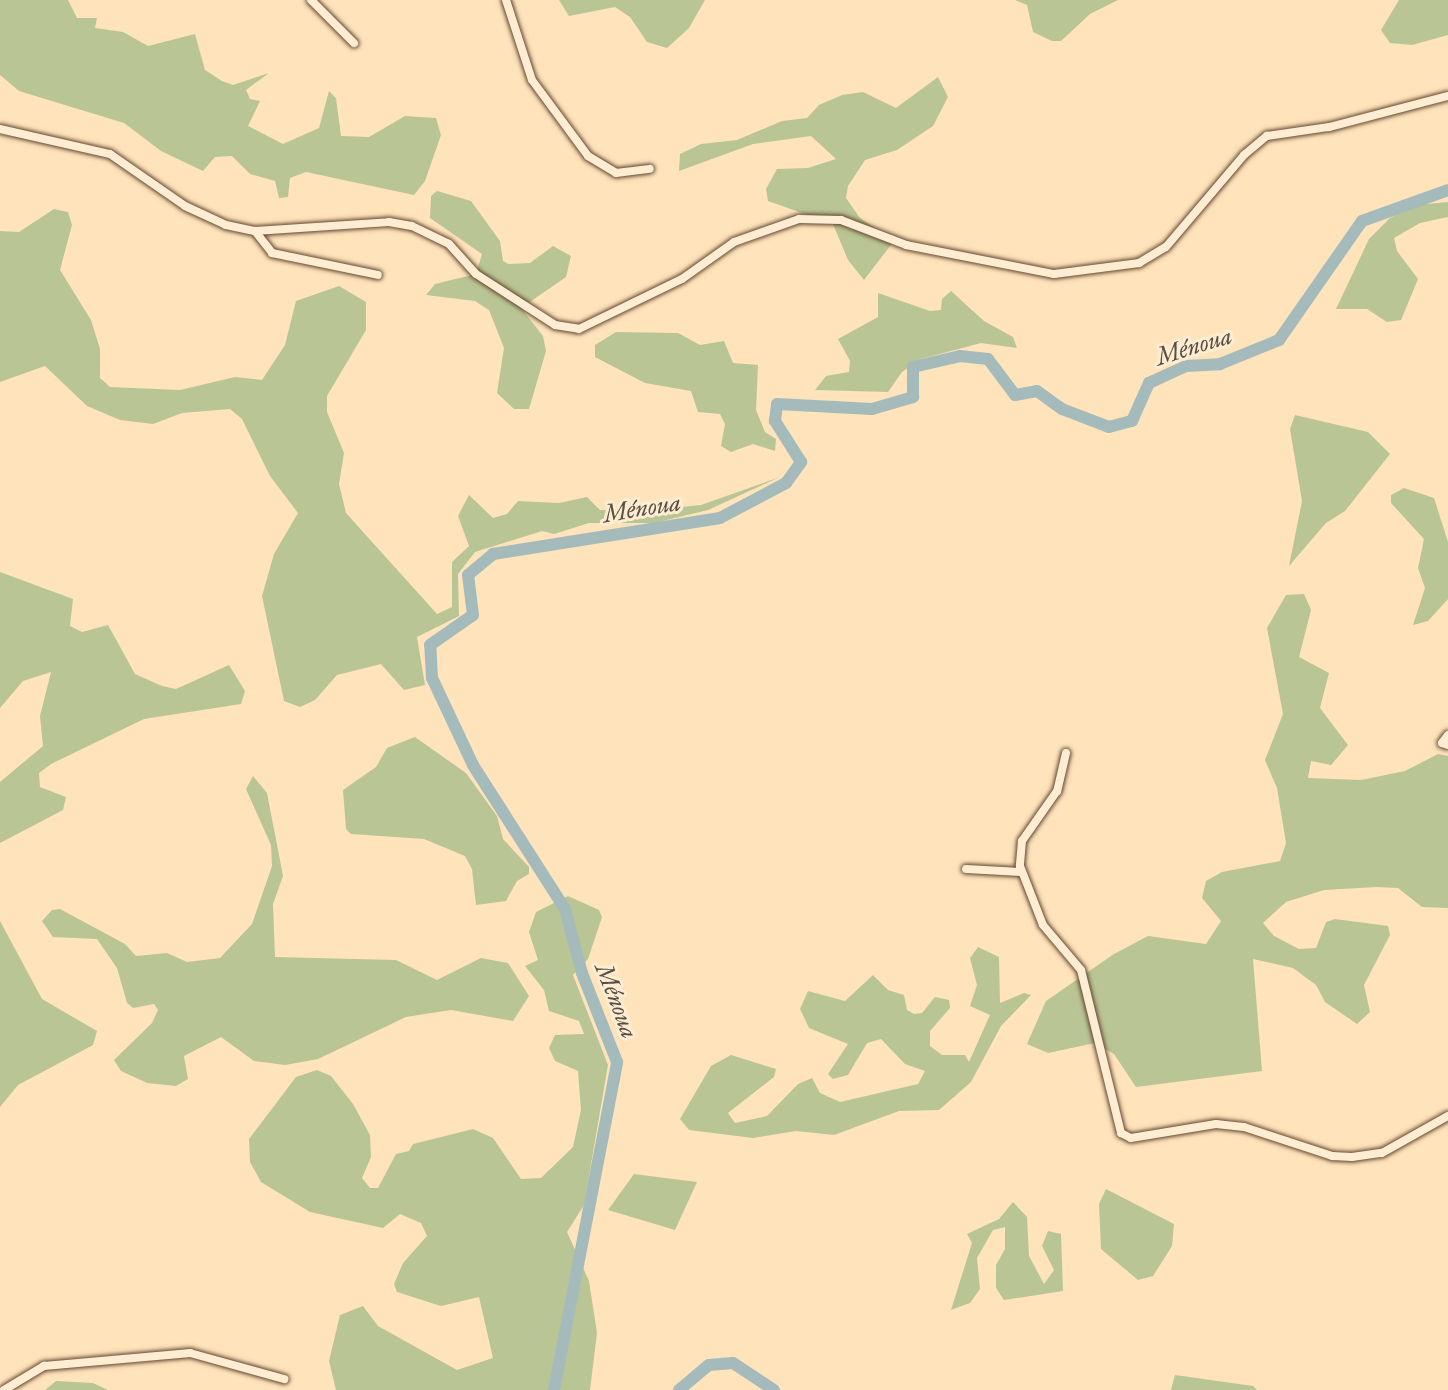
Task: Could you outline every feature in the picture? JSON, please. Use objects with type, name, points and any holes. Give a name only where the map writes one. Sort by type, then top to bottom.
[{"type":"street","points":[[310,0],[354,43]]},
{"type":"street","points":[[506,0],[532,80],[588,156],[616,173],[650,170]]},
{"type":"street","points":[[0,129],[110,154],[208,219],[255,231],[389,222],[412,226],[450,244],[486,282],[567,328],[591,324],[682,279],[734,242],[799,219],[841,220],[906,245],[1040,272],[1094,273],[1152,259],[1267,136],[1329,127],[1448,96]]},
{"type":"street","points":[[255,231],[272,253],[378,275]]},
{"type":"street","points":[[1448,735],[1442,743],[1448,745]]},
{"type":"street","points":[[1066,753],[1057,791],[1022,841],[1021,872],[1043,925],[1081,970],[1101,1067],[1126,1137],[1179,1134],[1216,1124],[1253,1128],[1332,1156],[1352,1157],[1382,1153],[1448,1116]]},
{"type":"street","points":[[966,869],[1021,872]]},
{"type":"street","points":[[4,1390],[44,1366],[178,1353],[215,1356],[284,1379]]},
{"type":"green space","points":[[0,0],[68,0],[77,18],[97,18],[95,28],[123,32],[148,46],[195,34],[205,70],[222,81],[233,85],[269,73],[246,90],[250,99],[260,101],[248,126],[283,144],[319,128],[329,91],[336,98],[341,136],[369,137],[405,116],[436,118],[441,135],[425,181],[414,195],[306,172],[290,178],[288,197],[279,198],[275,181],[250,174],[232,156],[215,157],[203,171],[161,151],[124,123],[19,91],[0,75]]},
{"type":"green space","points":[[559,0],[705,0],[689,28],[667,48],[647,42],[630,17],[615,7],[569,16]]},
{"type":"green space","points":[[1015,0],[1118,0],[1090,14],[1061,41],[1052,41],[1033,32],[1027,5]]},
{"type":"green space","points":[[1399,0],[1448,0],[1448,35],[1412,45],[1390,43],[1381,30]]},
{"type":"green space","points":[[938,77],[948,97],[933,126],[897,150],[865,160],[848,186],[846,198],[860,218],[894,241],[864,280],[848,260],[833,224],[768,201],[766,189],[777,169],[808,168],[836,159],[811,136],[753,144],[679,171],[680,154],[701,144],[737,140],[782,121],[807,118],[819,105],[842,95],[863,92],[896,108]]},
{"type":"green space","points":[[437,191],[471,201],[500,241],[503,261],[508,264],[530,263],[553,246],[571,256],[566,277],[521,308],[543,336],[546,351],[529,409],[514,409],[497,393],[504,348],[489,310],[475,301],[426,295],[435,284],[476,274],[482,254],[430,218],[431,196]]},
{"type":"green space","points":[[1448,202],[1448,217],[1420,223],[1394,238],[1397,251],[1418,279],[1401,320],[1387,322],[1367,309],[1336,309],[1369,239],[1390,218],[1417,205]]},
{"type":"green space","points":[[54,209],[68,212],[72,225],[60,270],[91,320],[100,349],[100,378],[110,387],[180,390],[235,377],[262,380],[285,345],[296,301],[339,286],[366,302],[366,330],[327,396],[327,412],[344,453],[339,484],[346,513],[437,614],[452,607],[452,562],[469,546],[458,516],[469,495],[493,518],[507,514],[518,501],[559,503],[587,497],[600,510],[653,510],[701,505],[780,477],[708,510],[654,523],[589,523],[554,534],[542,531],[475,552],[458,574],[459,616],[417,637],[425,685],[404,690],[381,664],[337,675],[315,700],[300,707],[284,701],[262,596],[274,554],[298,513],[270,476],[242,419],[230,409],[182,413],[153,424],[120,420],[87,406],[45,366],[0,382],[0,231],[19,232]]},
{"type":"green space","points":[[951,291],[984,321],[1013,337],[1017,348],[981,343],[921,359],[902,372],[888,392],[815,390],[826,376],[849,372],[850,361],[838,339],[878,317],[878,293],[930,311],[941,310],[942,299]]},
{"type":"green space","points":[[616,332],[678,333],[700,345],[724,341],[733,363],[758,365],[756,410],[765,432],[776,439],[775,451],[753,444],[731,452],[721,446],[725,424],[720,414],[698,412],[691,391],[645,383],[595,357],[595,345]]},
{"type":"green space","points":[[1295,415],[1368,432],[1390,454],[1345,511],[1326,523],[1289,566],[1302,501],[1290,429]]},
{"type":"green space","points":[[1404,488],[1434,498],[1448,542],[1448,599],[1428,621],[1413,625],[1425,588],[1418,568],[1424,539],[1391,503],[1391,495]]},
{"type":"green space","points":[[0,572],[73,599],[70,626],[82,632],[108,625],[135,674],[162,686],[176,689],[229,665],[245,691],[241,704],[144,719],[51,764],[39,773],[40,787],[66,797],[63,810],[0,843],[0,782],[43,746],[40,716],[51,672],[23,681],[0,708]]},
{"type":"green space","points":[[1304,594],[1311,610],[1299,657],[1329,673],[1320,708],[1348,745],[1331,765],[1311,761],[1308,778],[1361,780],[1405,771],[1438,754],[1448,756],[1448,908],[1422,907],[1398,888],[1377,887],[1324,890],[1286,902],[1263,923],[1274,936],[1299,949],[1316,948],[1326,922],[1335,919],[1388,926],[1390,935],[1364,985],[1370,1012],[1357,1024],[1325,1002],[1316,985],[1293,968],[1253,959],[1262,1071],[1136,1087],[1114,1054],[1095,1043],[1048,1053],[1027,1044],[1046,1001],[1114,954],[1148,936],[1206,944],[1221,921],[1202,898],[1206,881],[1222,872],[1280,861],[1286,843],[1277,788],[1265,760],[1283,714],[1267,628],[1286,595]]},
{"type":"green space","points":[[415,737],[466,773],[497,816],[503,839],[529,867],[529,874],[517,881],[506,901],[476,905],[472,869],[465,856],[424,839],[351,834],[346,829],[343,790],[376,767],[387,748]]},
{"type":"green space","points":[[253,776],[267,793],[283,876],[273,904],[275,957],[396,960],[437,980],[481,958],[508,963],[529,996],[513,1021],[451,1010],[406,1017],[318,1059],[285,1065],[254,1061],[221,1037],[184,1056],[188,1079],[176,1086],[147,1083],[121,1071],[114,1060],[152,1023],[158,1010],[154,1004],[133,1008],[127,1003],[117,968],[97,939],[53,937],[42,921],[52,910],[60,909],[125,944],[136,956],[167,953],[187,962],[220,958],[252,924],[272,866],[271,845],[246,789]]},
{"type":"green space","points":[[568,896],[599,910],[602,917],[588,959],[573,975],[608,1065],[584,1205],[567,1232],[589,1281],[597,1333],[590,1390],[336,1390],[329,1361],[340,1315],[363,1306],[378,1326],[457,1370],[493,1358],[479,1297],[441,1306],[397,1292],[394,1284],[403,1263],[427,1236],[421,1223],[400,1214],[383,1228],[310,1212],[261,1182],[250,1162],[249,1139],[296,1077],[317,1070],[331,1076],[353,1104],[370,1135],[371,1157],[362,1178],[370,1188],[378,1188],[396,1154],[409,1151],[413,1144],[473,1129],[493,1138],[521,1179],[541,1178],[573,1147],[581,1110],[578,1071],[555,1061],[549,1048],[555,1035],[584,1034],[579,1021],[549,1011],[544,990],[525,966],[538,960],[529,932],[536,912]]},
{"type":"green space","points":[[0,921],[42,999],[97,1031],[93,1045],[18,1085],[0,1107]]},
{"type":"green space","points":[[978,947],[999,957],[1000,1003],[1024,993],[1031,995],[1001,1026],[971,1082],[939,1110],[899,1111],[834,1135],[796,1131],[753,1138],[689,1130],[680,1119],[711,1066],[731,1055],[776,1069],[774,1077],[728,1113],[735,1123],[767,1116],[798,1084],[812,1078],[820,1093],[840,1102],[918,1084],[925,1071],[905,1064],[881,1039],[867,1043],[848,1075],[833,1079],[828,1074],[848,1044],[809,1028],[800,1009],[808,991],[845,1001],[873,975],[888,990],[904,995],[907,1010],[914,1014],[922,1013],[935,997],[949,1000],[950,1008],[930,1031],[930,1046],[942,1055],[965,1055],[969,1062],[990,1015],[970,1006],[977,985],[970,958]]},
{"type":"green space","points":[[634,1174],[697,1182],[675,1230],[608,1210]]},
{"type":"green space","points":[[1106,1189],[1174,1224],[1172,1246],[1153,1276],[1138,1280],[1101,1249],[1099,1204]]},
{"type":"green space","points":[[1013,1202],[1027,1217],[1029,1256],[1044,1284],[1054,1270],[1042,1246],[1048,1231],[1061,1234],[1063,1291],[1004,1300],[996,1288],[996,1265],[1005,1249],[1005,1227],[993,1230],[977,1258],[980,1289],[970,1303],[951,1310],[972,1243],[967,1234],[999,1219]]},
{"type":"green space","points":[[1175,1375],[1253,1386],[1257,1390],[1171,1390]]},
{"type":"green space","points":[[56,1381],[93,1383],[108,1390],[45,1390]]},
{"type":"waterway","name":"Ménoua","points":[[554,1390],[617,1062],[582,973],[565,909],[473,765],[432,678],[430,645],[473,615],[468,575],[493,554],[720,518],[786,483],[801,462],[775,421],[777,404],[872,409],[913,397],[913,367],[960,356],[988,359],[1015,395],[1037,391],[1062,409],[1109,427],[1132,421],[1149,383],[1186,366],[1220,364],[1279,340],[1362,221],[1448,190]]},
{"type":"waterway","name":"Ménoua","points":[[679,1390],[709,1365],[733,1363],[774,1390]]}]
